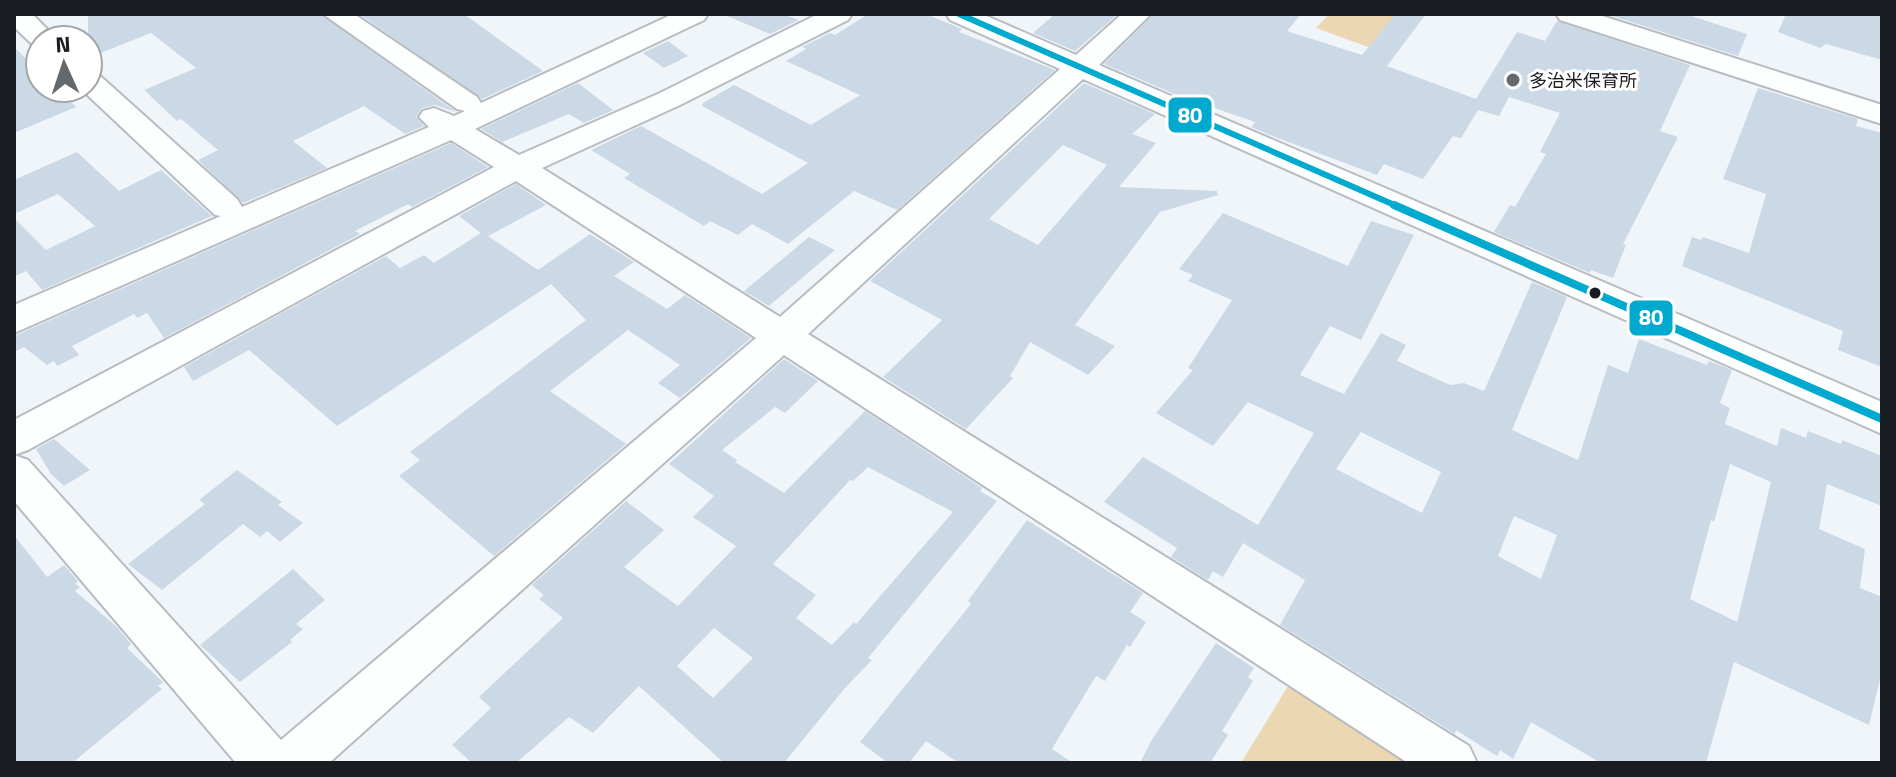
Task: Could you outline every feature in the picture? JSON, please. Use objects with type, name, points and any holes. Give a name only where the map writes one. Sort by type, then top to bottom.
[{"type":"street","points":[[336,14],[449,118],[516,168],[1452,763]]},
{"type":"street","points":[[14,439],[516,168],[670,99],[839,14]]},
{"type":"street","points":[[959,14],[1882,419]]},
{"type":"street","points":[[292,763],[781,337],[1138,14]]},
{"type":"street","points":[[1569,14],[1882,115]]},
{"type":"street","points":[[14,320],[449,118],[681,15]]},
{"type":"street","points":[[104,95],[226,207]]},
{"type":"street","points":[[14,298],[226,207],[449,118]]},
{"type":"street","points":[[14,472],[268,763]]},
{"type":"shaded area","points":[[1329,14],[1398,14],[1371,48],[1316,28]]},
{"type":"shaded area","points":[[1305,658],[1469,763],[1241,763]]},
{"type":"building","points":[[88,14],[320,14],[456,112],[435,105],[422,108],[416,117],[424,126],[405,134],[364,106],[293,141],[327,168],[243,203],[198,160],[218,150],[181,119],[177,121],[144,90],[196,68],[151,33],[104,52],[104,24],[88,24]]},
{"type":"building","points":[[359,14],[464,14],[543,71],[482,99]]},
{"type":"building","points":[[722,14],[782,14],[799,20],[770,34]]},
{"type":"building","points":[[868,14],[926,14],[962,29],[959,32],[1055,70],[897,210],[854,191],[788,244],[752,224],[738,235],[710,221],[704,226],[624,178],[630,174],[591,150],[641,126],[762,194],[808,163],[702,106],[703,103],[734,85],[811,125],[860,95],[786,61],[806,49],[802,47],[830,33],[835,35]]},
{"type":"building","points":[[1055,14],[1118,14],[1075,51],[1033,33]]},
{"type":"building","points":[[1154,14],[1301,14],[1287,31],[1362,55],[1395,14],[1426,14],[1387,66],[1476,99],[1517,32],[1545,41],[1557,21],[1690,65],[1660,131],[1678,137],[1623,244],[1626,245],[1613,278],[1591,270],[1590,273],[1494,232],[1510,205],[1515,207],[1546,154],[1540,152],[1560,113],[1509,97],[1499,116],[1478,110],[1461,138],[1453,136],[1423,179],[1384,164],[1377,175],[1275,137],[1251,127],[1255,122],[1177,95],[1104,64]]},
{"type":"building","points":[[1606,14],[1685,14],[1747,34],[1738,56]]},
{"type":"building","points":[[1786,14],[1882,14],[1882,60],[1826,44],[1820,48],[1778,32]]},
{"type":"building","points":[[668,41],[688,56],[664,68],[643,53]]},
{"type":"building","points":[[14,47],[24,57],[24,104],[73,104],[76,107],[14,133]]},
{"type":"building","points":[[578,83],[613,110],[584,123],[569,114],[502,142],[481,129]]},
{"type":"building","points":[[1084,83],[1155,114],[1132,134],[1156,143],[1119,187],[1217,191],[1218,195],[1160,212],[1075,325],[1115,346],[1088,375],[1030,342],[1010,376],[1013,378],[966,429],[883,377],[942,320],[870,281]],"holes":[[[1063,145],[1107,165],[1038,245],[989,219]]]},
{"type":"building","points":[[1758,88],[1858,119],[1856,126],[1882,133],[1882,367],[1838,350],[1843,331],[1682,266],[1692,237],[1701,240],[1703,237],[1749,253],[1766,194],[1723,179]]},
{"type":"building","points":[[451,143],[488,167],[412,207],[408,204],[355,231],[360,234],[164,338],[147,313],[137,318],[134,314],[72,346],[79,355],[57,366],[54,361],[47,365],[24,347],[14,352],[14,336]]},
{"type":"building","points":[[77,152],[119,191],[161,170],[212,216],[42,290],[26,271],[14,277],[14,218],[46,250],[95,226],[58,194],[14,214],[14,180]]},
{"type":"building","points":[[516,184],[546,205],[488,236],[538,270],[590,234],[634,262],[614,276],[667,309],[685,295],[751,338],[680,398],[658,383],[680,365],[628,330],[550,391],[626,444],[494,556],[399,476],[420,460],[410,452],[586,320],[551,284],[337,426],[249,350],[193,381],[184,367],[386,256],[400,268],[424,255],[434,263],[481,233],[459,216]]},
{"type":"building","points":[[1223,213],[1348,266],[1371,221],[1414,235],[1361,340],[1330,326],[1300,375],[1344,394],[1381,333],[1406,345],[1397,361],[1450,385],[1464,383],[1484,391],[1532,282],[1567,297],[1512,430],[1578,460],[1608,365],[1628,373],[1639,339],[1707,365],[1709,361],[1732,370],[1720,403],[1730,408],[1725,424],[1777,446],[1781,428],[1806,438],[1808,431],[1841,444],[1842,440],[1882,456],[1882,506],[1827,484],[1819,529],[1865,549],[1860,588],[1882,597],[1882,671],[1869,725],[1734,662],[1706,763],[1601,763],[1531,722],[1513,759],[1500,750],[1497,756],[1456,730],[1455,734],[1280,625],[1305,580],[1243,543],[1223,577],[1213,571],[1208,580],[1171,557],[1177,548],[1104,502],[1143,457],[1258,525],[1314,433],[1248,402],[1213,446],[1156,413],[1193,370],[1188,368],[1232,300],[1188,281],[1193,275],[1179,269]],"holes":[[[1361,432],[1441,472],[1422,513],[1336,469]],[[1730,464],[1771,482],[1737,622],[1690,599],[1711,520],[1714,522]],[[1514,516],[1557,535],[1541,579],[1498,556]]]},
{"type":"building","points":[[809,237],[835,250],[769,306],[744,291]]},
{"type":"building","points":[[784,359],[818,381],[785,413],[775,407],[722,450],[737,460],[735,462],[784,493],[865,411],[997,501],[868,658],[872,660],[784,763],[724,763],[639,686],[593,733],[569,717],[516,763],[472,763],[452,745],[491,708],[479,697],[563,618],[539,599],[544,595],[532,585],[626,501],[664,530],[624,567],[678,606],[736,546],[693,517],[714,496],[669,464]],"holes":[[[868,467],[953,512],[856,624],[854,622],[832,645],[796,618],[816,595],[773,564],[850,480],[853,481]],[[714,628],[753,658],[713,698],[677,666]]]},
{"type":"building","points":[[54,439],[90,470],[64,486],[51,474],[36,449]]},
{"type":"building","points":[[237,470],[282,502],[278,505],[303,523],[280,542],[267,531],[260,537],[243,524],[162,590],[128,564],[205,504],[199,500]]},
{"type":"building","points":[[1027,520],[1143,593],[1130,612],[1146,622],[1130,647],[1127,645],[1105,681],[1096,676],[1052,749],[1073,763],[959,763],[926,741],[909,763],[888,763],[860,742],[971,604],[968,601]]},
{"type":"building","points":[[14,535],[47,577],[64,565],[78,581],[75,584],[80,587],[75,591],[117,627],[131,644],[127,648],[163,682],[158,686],[162,689],[72,763],[14,763]]},
{"type":"building","points":[[293,569],[325,600],[296,624],[303,629],[290,640],[292,642],[240,682],[200,645]]},
{"type":"building","points":[[1216,643],[1254,668],[1248,677],[1253,681],[1222,731],[1228,735],[1210,763],[1140,763],[1151,741]]},
{"type":"transit line","name":"80","points":[[959,14],[1882,419]]},
{"type":"place","name":"多治米保育所","points":[[1513,80]]}]
